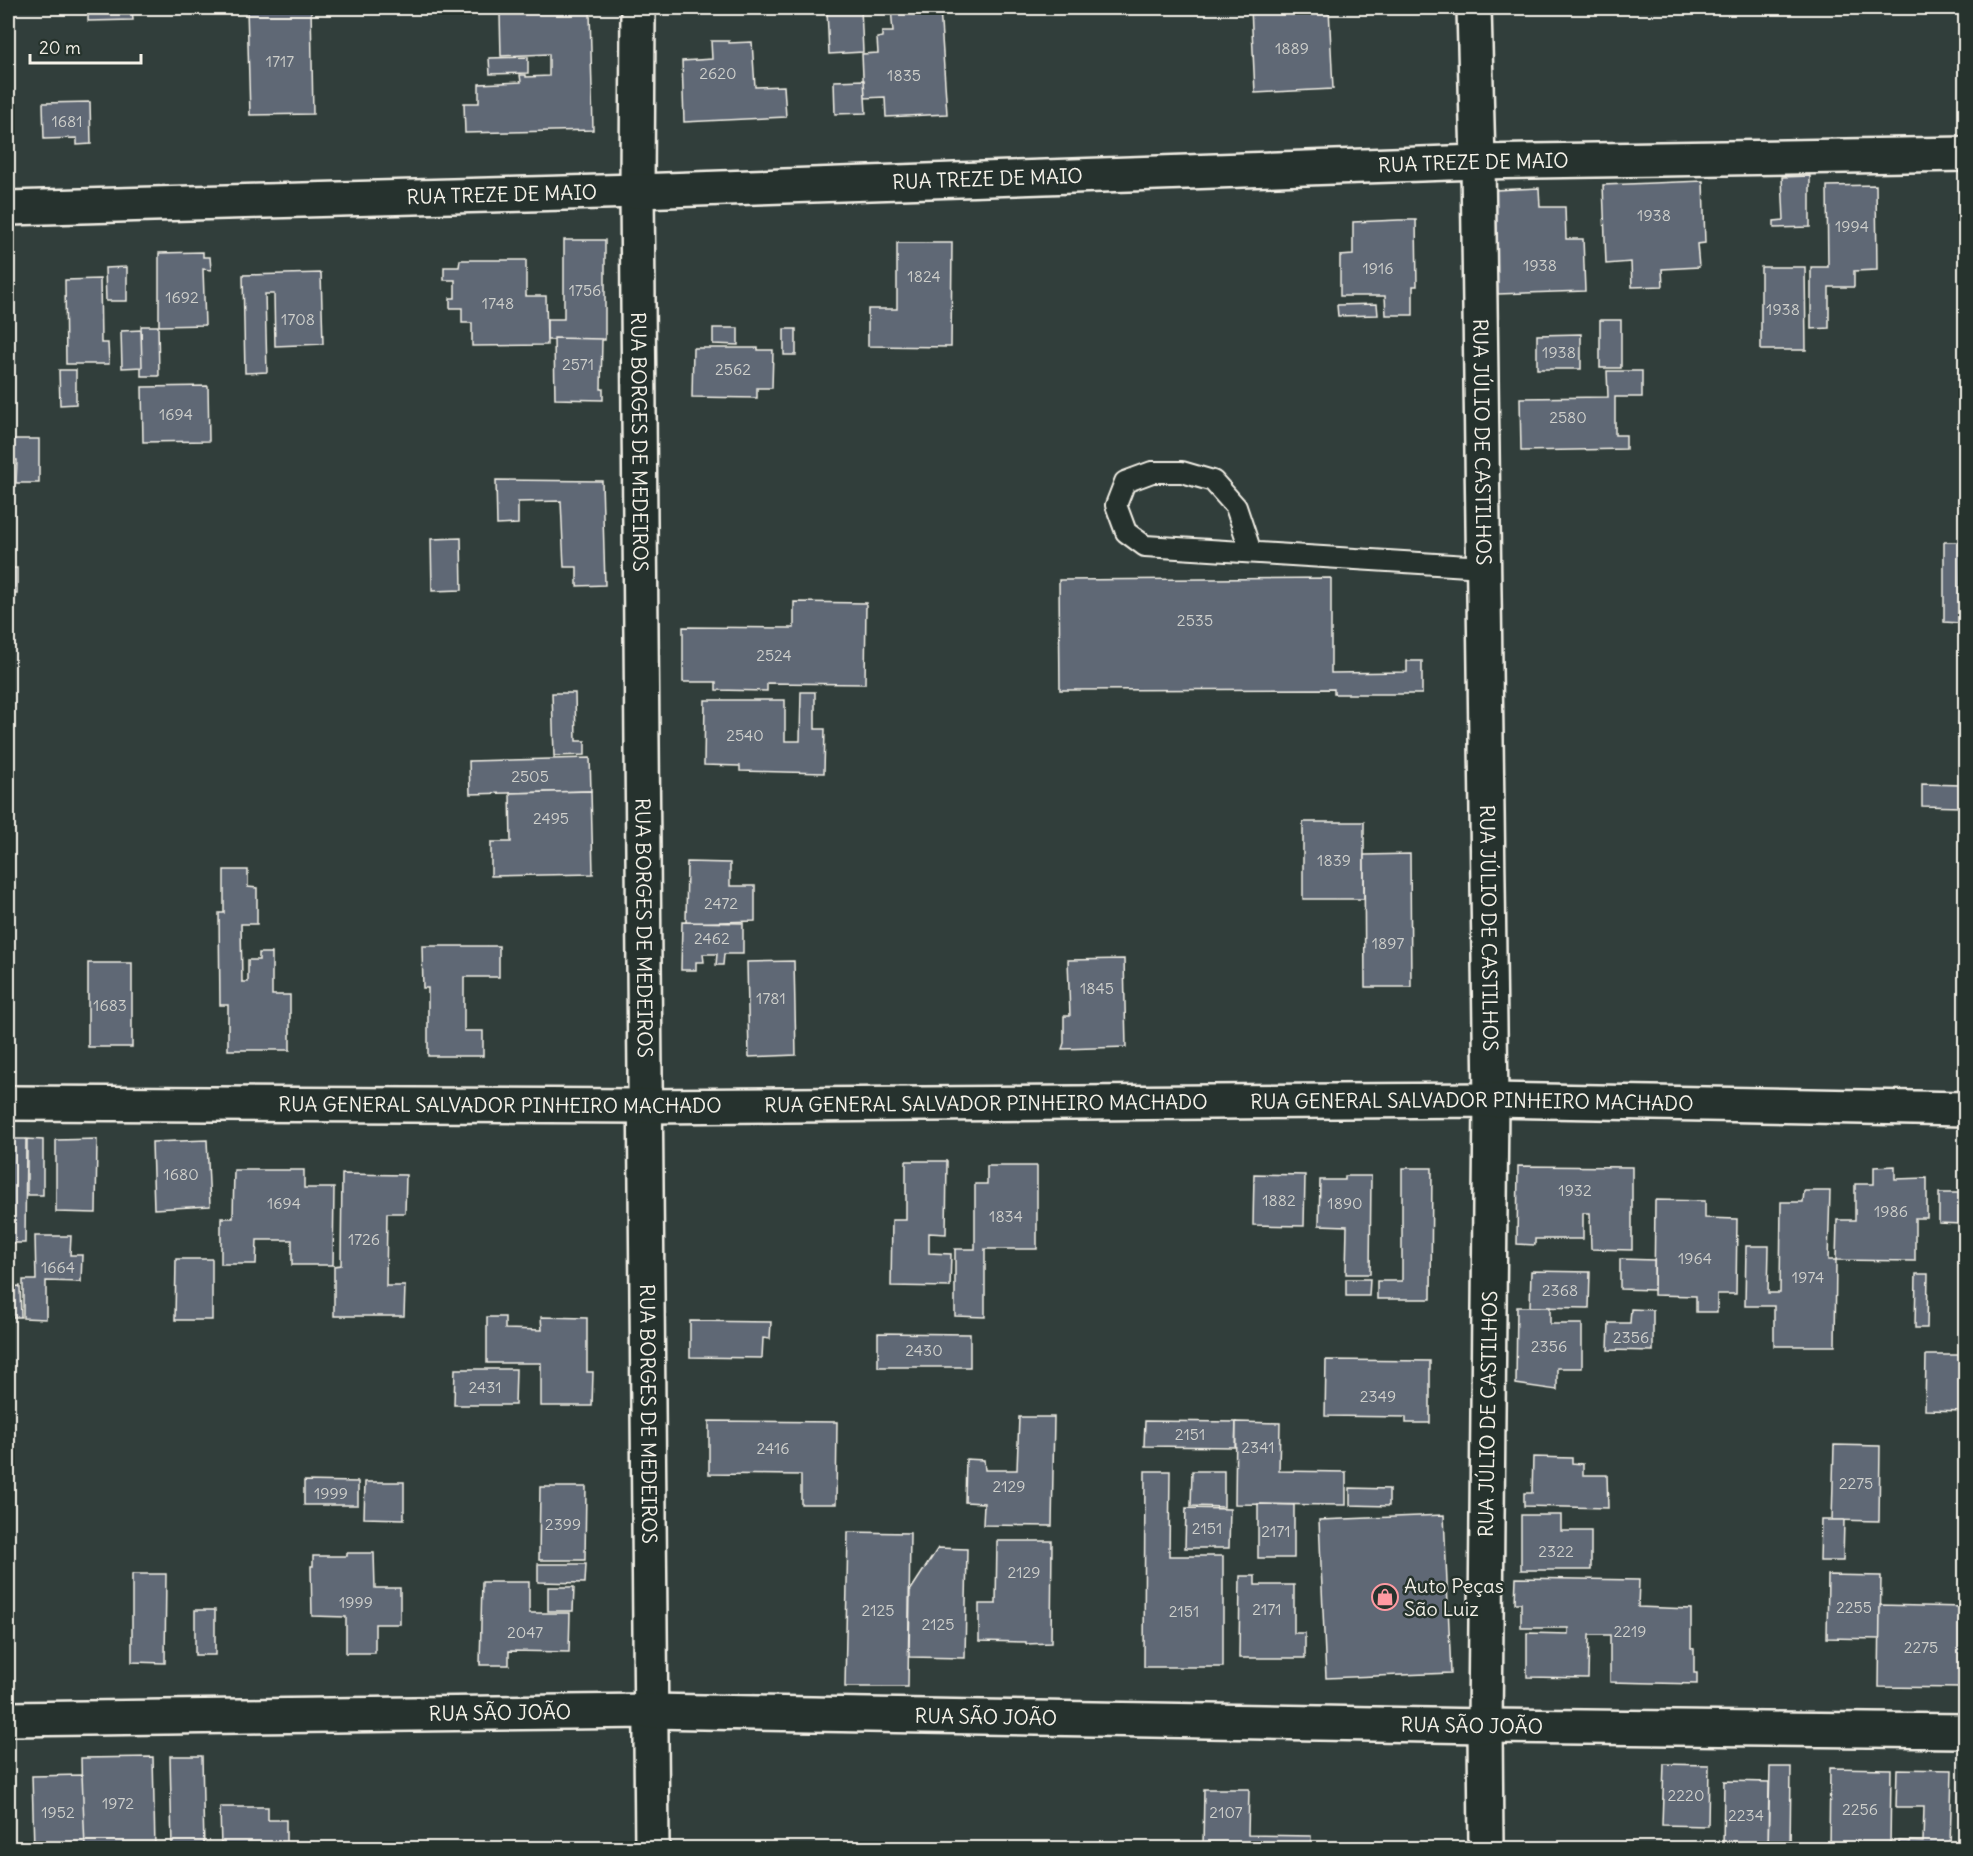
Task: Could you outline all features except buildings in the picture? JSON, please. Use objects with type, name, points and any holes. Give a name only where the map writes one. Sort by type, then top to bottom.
[{"type":"street","name":"RUA BORGES DE MEDEIROS","points":[[638,8],[637,190],[652,1848]]},
{"type":"street","name":"RUA JÚLIO DE CASTILHOS","points":[[1474,8],[1491,1100],[1485,1726],[1486,1848]]},
{"type":"street","name":"RUA TREZE DE MAIO","points":[[8,208],[1478,162],[1965,154]]},
{"type":"street","name":"RUA GENERAL SALVADOR PINHEIRO MACHADO","points":[[8,1103],[644,1106],[1491,1100],[1965,1109]]},
{"type":"street","name":"RUA SÃO JOÃO","points":[[8,1719],[650,1711],[1485,1726],[1965,1731]]},
{"type":"lane","points":[[1251,552],[1236,507],[1213,481],[1182,472],[1152,472],[1125,482],[1116,505],[1125,532],[1145,546],[1484,567]]},
{"type":"place","name":"Auto Peças São Luiz","points":[[1385,1597]]}]
